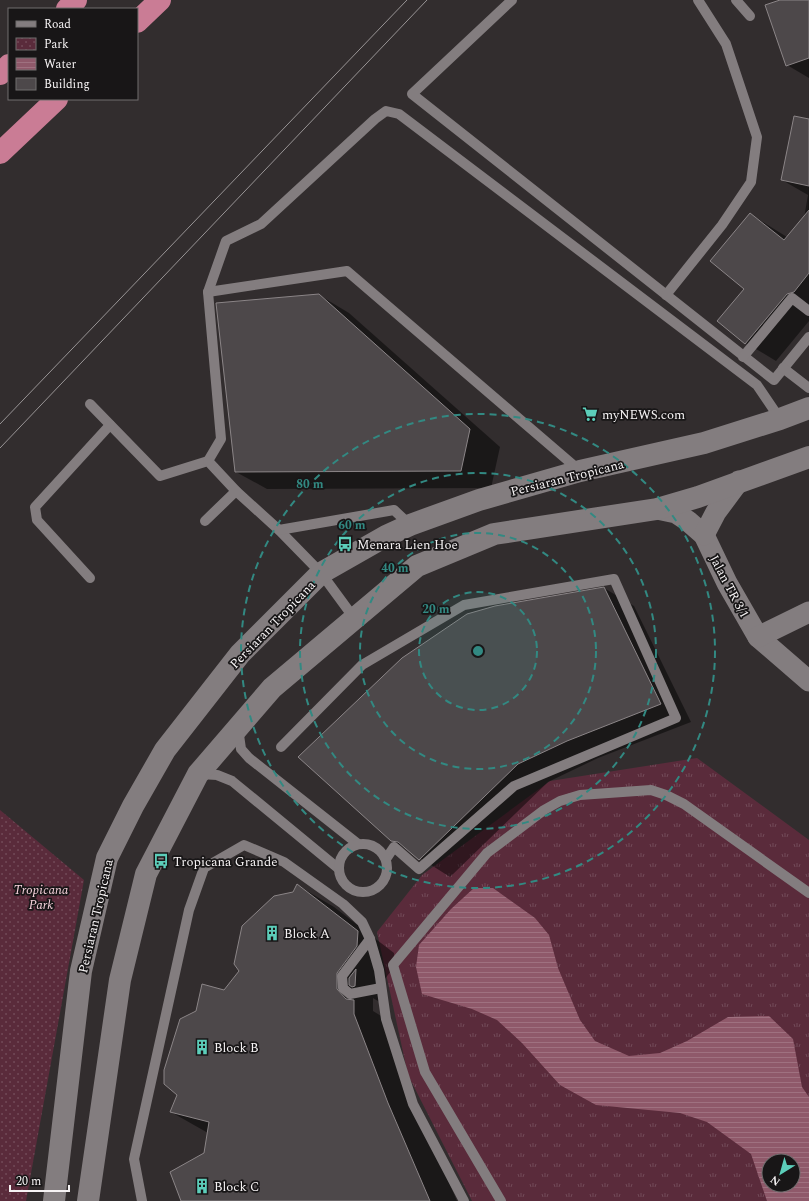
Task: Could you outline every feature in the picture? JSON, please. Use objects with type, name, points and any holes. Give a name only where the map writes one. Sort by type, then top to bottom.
[{"type":"highway","points":[[68,8],[76,0]]},
{"type":"highway","points":[[138,21],[160,0]]},
{"type":"highway","points":[[0,74],[8,66]]},
{"type":"highway","points":[[0,153],[56,100]]},
{"type":"main road","name":"Persiaran Tropicana","points":[[54,1201],[81,971],[107,858],[133,806],[165,750],[240,654],[321,573],[386,536],[410,525],[479,500],[580,472],[704,443],[780,419],[809,408]]},
{"type":"main road","points":[[88,1201],[120,980],[146,874],[198,774],[272,688],[417,566],[494,534],[657,509],[698,497],[809,457]]},
{"type":"street","points":[[657,509],[676,513],[688,520],[704,535],[716,512],[739,481]]},
{"type":"street","name":"Jalan TR 3/1","points":[[704,535],[727,583],[758,637],[809,681]]},
{"type":"street","points":[[758,637],[809,612]]},
{"type":"lane","points":[[512,0],[412,94],[774,380],[783,368],[807,343]]},
{"type":"lane","points":[[666,295],[722,225],[751,182],[757,137],[726,44],[698,0]]},
{"type":"lane","points":[[736,0],[750,16]]},
{"type":"lane","points":[[90,404],[160,476],[208,461],[221,439],[208,292],[226,241],[261,224],[375,119],[386,111],[399,114],[757,385],[780,419]]},
{"type":"lane","points":[[208,292],[347,271],[580,472]]},
{"type":"lane","points":[[743,357],[792,298],[809,311]]},
{"type":"lane","points":[[783,368],[809,388]]},
{"type":"lane","points":[[90,578],[37,520],[35,507],[110,424]]},
{"type":"lane","points":[[208,461],[236,491],[279,530],[321,573],[354,618]]},
{"type":"lane","points":[[205,521],[236,491]]},
{"type":"lane","points":[[279,530],[394,510],[410,525]]},
{"type":"lane","points":[[281,747],[362,665],[464,605],[614,579],[676,718],[514,786],[419,869],[394,847],[386,859]]},
{"type":"lane","points":[[238,728],[241,749],[249,758],[358,844],[375,847],[386,859],[388,868],[383,883],[376,889],[369,892],[352,890],[341,877],[339,869],[340,861],[344,853],[358,844]]},
{"type":"lane","points":[[198,774],[217,775],[232,781],[339,869]]},
{"type":"lane","points":[[501,1201],[425,1072],[393,965],[487,853],[544,810],[560,801],[580,795],[651,790],[666,795],[684,804],[809,893]]},
{"type":"lane","points":[[142,1201],[134,1159],[189,910],[204,868],[244,845],[284,862],[343,904],[362,922],[370,939],[386,1019],[413,1104],[464,1201]]},
{"type":"lane","points":[[343,904],[352,890]]},
{"type":"lane","points":[[370,939],[342,976],[343,988],[350,994],[381,988]]},
{"type":"green space","points":[[697,758],[809,840],[809,1201],[472,1201],[408,1075],[377,932],[422,875],[550,781]]},
{"type":"green space","name":"Tropicana Park","points":[[0,810],[84,880],[26,1201],[0,1201]]},
{"type":"water","points":[[474,888],[493,888],[535,918],[549,935],[558,968],[580,1020],[595,1041],[629,1056],[660,1053],[687,1041],[728,1017],[769,1016],[793,1039],[802,1087],[809,1097],[809,1201],[767,1201],[764,1193],[801,1193],[801,1153],[761,1153],[761,1183],[751,1154],[707,1122],[680,1113],[596,1105],[560,1085],[522,1043],[497,1020],[472,1009],[422,994],[416,967],[419,945],[451,909]]},
{"type":"building","points":[[780,0],[809,0],[809,58],[786,66],[765,5]]},
{"type":"building","points":[[794,116],[809,119],[809,186],[781,180]]},
{"type":"building","points":[[809,210],[809,273],[794,292],[787,294],[745,344],[717,321],[744,289],[710,261],[750,213],[784,240]]},
{"type":"building","points":[[319,294],[470,429],[461,471],[235,472],[216,303]]},
{"type":"building","points":[[604,587],[661,704],[567,741],[518,764],[419,860],[398,842],[391,841],[298,757],[402,658],[467,614],[495,606]]},
{"type":"building","points":[[297,884],[358,931],[357,946],[337,973],[337,989],[346,999],[354,1000],[354,1014],[388,1103],[430,1201],[181,1201],[170,1172],[204,1153],[209,1122],[170,1112],[177,1095],[164,1084],[164,1070],[180,1019],[196,1011],[202,984],[224,990],[239,971],[234,964],[242,926],[274,896],[293,892]]},
{"type":"building","points":[[356,969],[355,986],[352,987],[349,985],[349,978]]},
{"type":"tram line","points":[[0,424],[407,0]]},
{"type":"tram line","points":[[0,448],[427,0]]},
{"type":"place","name":"myNEWS.com","points":[[590,414]]},
{"type":"place","name":"Menara Lien Hoe","points":[[345,544]]},
{"type":"place","name":"Tropicana Grande","points":[[161,861]]},
{"type":"place","name":"Block A","points":[[272,933]]},
{"type":"place","name":"Block B","points":[[202,1047]]},
{"type":"place","name":"Block C","points":[[202,1186]]}]
